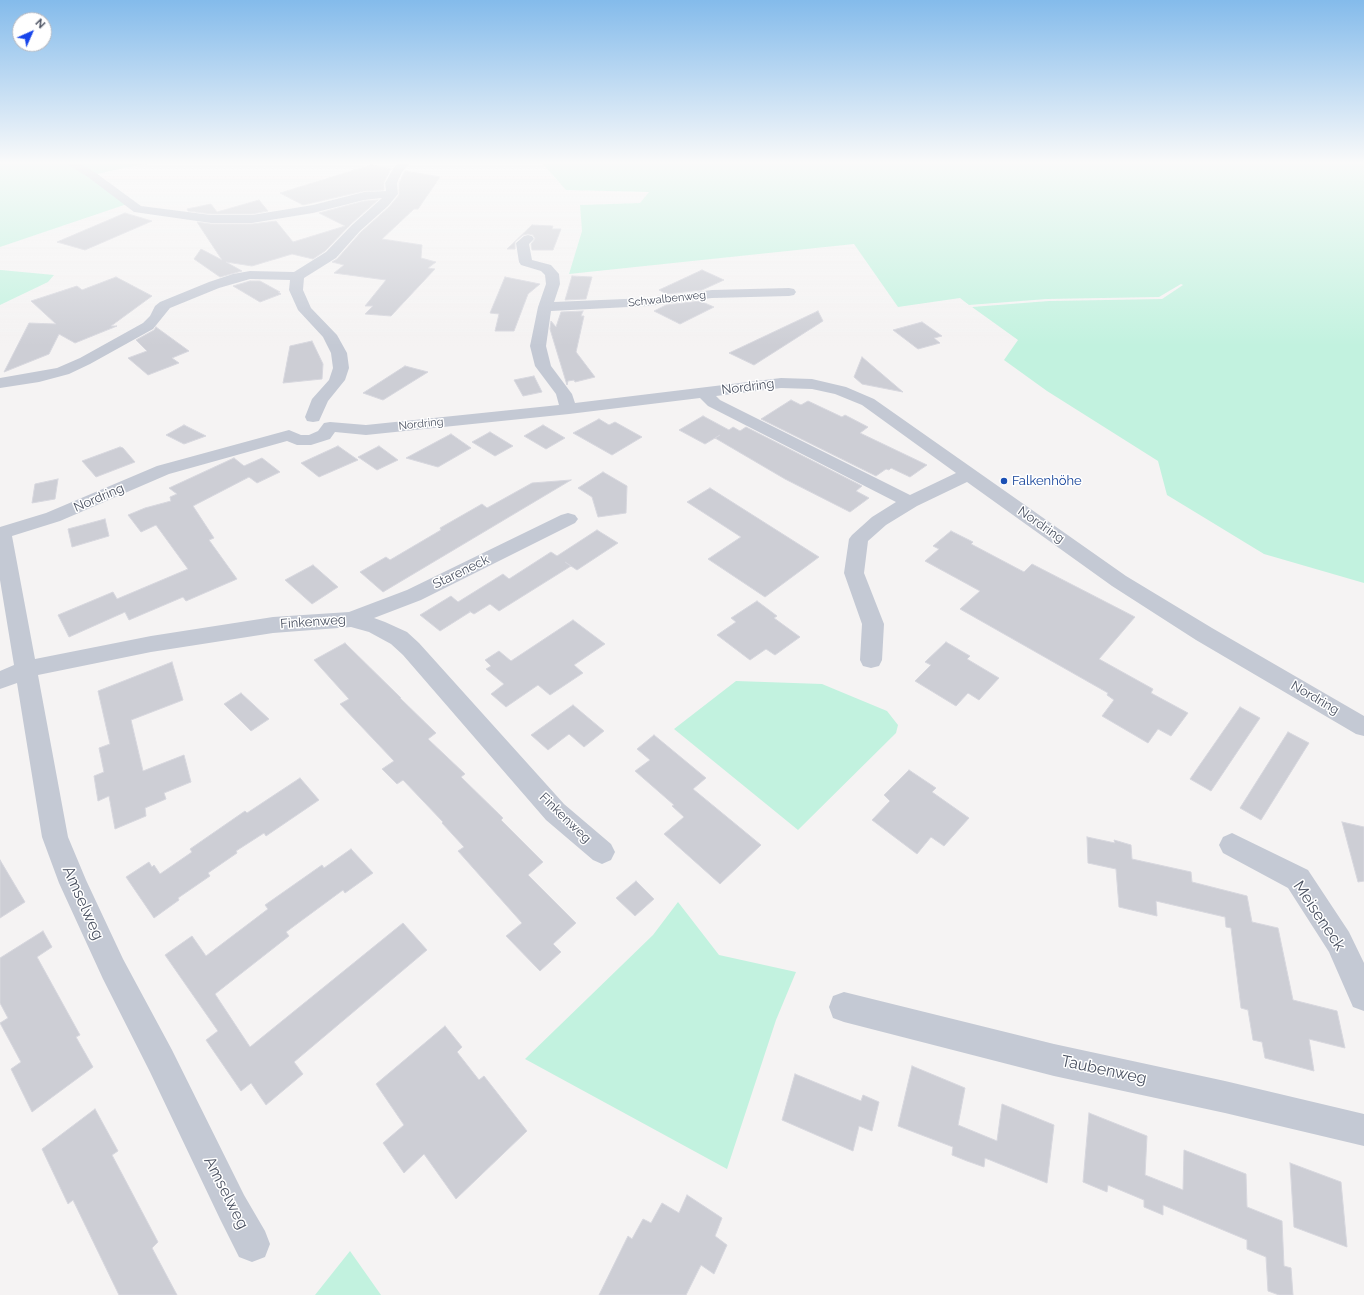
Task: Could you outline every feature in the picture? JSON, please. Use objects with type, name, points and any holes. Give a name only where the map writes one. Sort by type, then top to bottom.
[{"type":"street","points":[[0,383],[39,377],[63,370],[85,361],[148,326],[156,318],[160,309],[165,304],[207,288],[238,277],[250,275],[297,276],[331,255],[360,224]]},
{"type":"street","points":[[528,238],[522,243],[526,262],[546,268],[552,274],[553,284],[545,307],[538,346],[543,366],[564,394],[569,409]]},
{"type":"street","points":[[297,276],[296,290],[305,310],[330,335],[339,353],[341,368],[337,380],[320,398],[313,418],[302,419],[294,424],[289,429],[289,435],[297,440],[311,440],[324,435],[330,427]]},
{"type":"street","name":"Schwalbenweg","points":[[545,307],[648,302],[712,294],[756,291],[788,292]]},
{"type":"street","name":"Nordring","points":[[313,418],[326,420],[330,423],[330,427],[366,430],[569,409],[781,383],[812,384],[840,390],[868,402],[1119,581],[1204,634],[1364,727]]},
{"type":"street","name":"Nordring","points":[[703,392],[714,403],[910,502]]},
{"type":"street","name":"Nordring","points":[[1,533],[54,517],[164,470],[289,435]]},
{"type":"street","points":[[871,660],[873,624],[854,573],[859,539],[879,520],[910,502],[969,474]]},
{"type":"street","name":"Stareneck","points":[[351,619],[414,595],[568,519]]},
{"type":"street","name":"Amselweg","points":[[1,533],[27,669],[55,837],[72,883],[113,969],[161,1061],[232,1207],[252,1244]]},
{"type":"street","name":"Finkenweg","points":[[0,680],[27,669],[144,646],[312,621],[351,619],[377,627],[399,638],[416,655],[555,812],[602,852]]},
{"type":"street","name":"Meiseneck","points":[[1232,845],[1298,879],[1339,942],[1364,996]]},
{"type":"street","name":"Taubenweg","points":[[844,1007],[1054,1060],[1225,1097],[1364,1130]]},
{"type":"green space","points":[[0,224],[67,224],[0,247]]},
{"type":"green space","points":[[581,224],[1364,224],[1364,583],[1264,554],[1167,495],[1158,461],[1047,391],[1004,360],[1018,340],[972,307],[1049,301],[1162,299],[1183,285],[1181,284],[1159,297],[1047,299],[969,305],[960,298],[898,307],[854,244],[569,274],[582,231]]},
{"type":"green space","points":[[0,270],[54,275],[48,282],[0,305]]},
{"type":"green space","points":[[736,681],[822,684],[887,711],[898,725],[896,733],[798,830],[674,729]]},
{"type":"green space","points":[[678,902],[719,955],[796,972],[776,1020],[727,1169],[525,1059],[653,935]]},
{"type":"green space","points":[[350,1251],[381,1295],[315,1295]]},
{"type":"building","points":[[98,224],[144,224],[85,250],[57,242]]},
{"type":"building","points":[[199,224],[279,224],[293,242],[345,226],[342,224],[351,224],[325,251],[313,259],[292,254],[252,266],[226,262],[242,271],[220,277],[194,259],[201,249],[222,260]]},
{"type":"building","points":[[369,224],[398,224],[382,239],[422,245],[421,258],[436,262],[428,268],[435,269],[391,316],[365,314],[373,306],[365,306],[386,280],[334,273],[344,265],[332,262],[337,259]]},
{"type":"building","points":[[532,225],[553,226],[552,229],[561,229],[553,250],[532,250],[531,244],[535,239],[533,235],[528,234],[523,235],[515,242],[515,249],[507,249]]},
{"type":"building","points":[[702,270],[724,280],[702,290],[667,294],[659,290]]},
{"type":"building","points":[[572,276],[592,277],[586,299],[565,300]]},
{"type":"building","points":[[116,277],[152,296],[111,326],[117,326],[75,343],[59,334],[49,354],[4,372],[29,323],[56,324],[31,301],[77,286],[82,290]]},
{"type":"building","points":[[505,277],[540,284],[528,294],[514,331],[495,331],[499,314],[490,313]]},
{"type":"building","points":[[250,281],[260,281],[281,294],[260,302],[233,286]]},
{"type":"building","points":[[700,301],[714,307],[680,324],[654,311],[666,305]]},
{"type":"building","points":[[583,311],[581,316],[584,316],[576,352],[595,377],[575,382],[574,380],[568,381],[567,385],[550,329],[551,321],[556,327],[561,312]]},
{"type":"building","points":[[818,311],[823,321],[754,365],[729,353]]},
{"type":"building","points":[[922,322],[942,336],[934,338],[940,343],[918,349],[893,330]]},
{"type":"building","points":[[156,327],[189,351],[172,358],[179,363],[148,375],[128,358],[147,351],[136,340],[154,330]]},
{"type":"building","points":[[312,341],[323,364],[322,379],[283,383],[290,346]]},
{"type":"building","points":[[862,357],[903,392],[862,384],[854,377]]},
{"type":"building","points":[[405,366],[428,372],[383,400],[363,393]]},
{"type":"building","points":[[534,376],[542,392],[523,396],[514,380]]},
{"type":"building","points":[[791,400],[801,405],[808,401],[842,417],[845,415],[868,427],[860,433],[927,465],[910,477],[891,468],[889,470],[886,469],[876,476],[761,419]]},
{"type":"building","points":[[703,416],[729,430],[733,427],[740,431],[746,427],[862,486],[856,491],[869,498],[850,512],[785,479],[715,438],[705,444],[679,430]]},
{"type":"building","points":[[599,419],[609,425],[615,422],[642,437],[612,455],[573,433]]},
{"type":"building","points":[[184,425],[206,436],[184,444],[166,435]]},
{"type":"building","points":[[543,425],[565,438],[546,449],[524,436]]},
{"type":"building","points":[[490,432],[513,446],[495,456],[472,442]]},
{"type":"building","points":[[451,434],[471,448],[438,467],[406,458]]},
{"type":"building","points":[[338,446],[358,460],[319,477],[301,463]]},
{"type":"building","points":[[379,446],[398,460],[377,470],[358,457]]},
{"type":"building","points":[[120,447],[123,448],[135,462],[96,477],[82,461]]},
{"type":"building","points":[[234,458],[244,466],[262,458],[280,472],[257,483],[249,477],[193,506],[214,538],[209,540],[237,579],[186,601],[183,597],[129,620],[125,612],[69,637],[58,615],[113,592],[117,599],[188,569],[156,525],[141,532],[128,515],[145,508],[171,501],[170,497],[177,494],[169,488]]},
{"type":"building","points":[[603,472],[627,486],[626,513],[598,517],[592,497],[578,488]]},
{"type":"building","points":[[58,479],[55,499],[32,503],[35,484]]},
{"type":"building","points":[[571,480],[383,592],[360,572],[386,557],[390,560],[441,530],[440,528],[482,504],[487,508],[532,483]]},
{"type":"building","points":[[710,488],[819,557],[765,597],[708,559],[741,537],[687,502]]},
{"type":"building","points":[[105,519],[109,536],[72,547],[68,529]]},
{"type":"building","points":[[597,530],[618,543],[577,570],[571,566],[499,611],[490,604],[474,614],[469,611],[470,612],[440,631],[420,615],[451,596],[458,602],[503,574],[509,579],[551,552],[557,556]]},
{"type":"building","points":[[951,531],[973,542],[971,544],[1024,572],[1032,564],[1135,617],[1099,659],[1153,689],[1151,693],[1188,713],[1171,736],[1158,729],[1148,743],[1102,716],[1114,700],[1107,695],[1108,693],[960,609],[980,591],[925,561],[939,549],[933,546]]},
{"type":"building","points":[[313,565],[338,587],[312,604],[285,580]]},
{"type":"building","points":[[757,601],[777,616],[774,618],[800,637],[775,655],[766,649],[750,660],[717,635],[736,622],[731,618]]},
{"type":"building","points":[[573,620],[605,644],[574,665],[583,673],[550,695],[538,685],[506,707],[491,694],[504,684],[486,669],[491,666],[485,660],[499,651],[511,661]]},
{"type":"building","points":[[946,642],[970,656],[967,659],[999,678],[979,700],[968,693],[956,706],[915,681],[931,665],[925,662]]},
{"type":"building","points":[[345,643],[436,733],[428,739],[465,774],[461,777],[503,818],[501,820],[543,862],[528,875],[576,923],[553,944],[561,952],[540,971],[506,936],[522,923],[458,851],[464,847],[442,823],[443,822],[403,780],[397,784],[382,769],[394,761],[340,704],[349,699],[314,660]]},
{"type":"building","points":[[172,662],[183,700],[131,720],[143,771],[184,755],[191,782],[164,793],[166,799],[145,808],[146,816],[115,829],[109,796],[98,801],[94,776],[104,772],[99,748],[110,744],[98,691]]},
{"type":"building","points":[[241,693],[269,719],[251,731],[224,704]]},
{"type":"building","points":[[573,705],[604,731],[584,747],[569,734],[548,750],[531,735]]},
{"type":"building","points":[[1240,707],[1260,718],[1211,791],[1190,779]]},
{"type":"building","points":[[1288,732],[1309,743],[1261,820],[1240,808]]},
{"type":"building","points":[[654,735],[706,778],[693,789],[761,845],[720,884],[664,834],[684,817],[672,806],[674,805],[635,771],[650,760],[637,749]]},
{"type":"building","points":[[909,770],[936,788],[932,792],[969,818],[944,846],[931,837],[917,854],[872,820],[890,801],[884,795]]},
{"type":"building","points":[[300,778],[319,800],[266,836],[264,833],[236,851],[237,853],[208,873],[210,876],[178,898],[179,900],[154,918],[126,877],[149,862],[152,867],[154,865],[160,874],[192,852],[190,849],[245,811],[247,813]]},
{"type":"building","points":[[1342,822],[1364,827],[1364,881],[1358,882]]},
{"type":"building","points":[[1087,837],[1115,843],[1114,840],[1131,845],[1132,859],[1191,872],[1192,882],[1247,896],[1252,922],[1278,928],[1293,1000],[1337,1011],[1345,1048],[1309,1039],[1314,1071],[1265,1058],[1262,1042],[1253,1040],[1248,1010],[1241,1008],[1231,928],[1226,927],[1225,917],[1156,901],[1157,916],[1119,907],[1116,869],[1088,863]]},
{"type":"building","points":[[351,849],[373,873],[345,893],[343,890],[286,932],[289,936],[215,994],[250,1047],[403,923],[427,950],[294,1062],[303,1074],[266,1105],[251,1083],[241,1091],[206,1040],[218,1031],[165,955],[192,936],[206,956],[268,909],[265,905],[322,865],[324,868]]},
{"type":"building","points":[[0,860],[25,902],[0,918]]},
{"type":"building","points":[[636,881],[654,899],[635,916],[616,898]]},
{"type":"building","points":[[43,931],[52,947],[37,957],[80,1035],[76,1037],[93,1067],[32,1112],[11,1069],[21,1062],[0,1023],[8,1018],[0,1003],[0,958]]},
{"type":"building","points":[[445,1026],[462,1047],[457,1052],[479,1080],[484,1076],[527,1131],[456,1199],[424,1154],[404,1173],[383,1143],[404,1125],[376,1084]]},
{"type":"building","points":[[912,1066],[965,1088],[958,1125],[997,1141],[1002,1104],[1054,1125],[1047,1183],[985,1158],[984,1167],[967,1161],[952,1155],[953,1147],[898,1126]]},
{"type":"building","points":[[795,1074],[861,1101],[863,1095],[879,1102],[872,1131],[859,1126],[853,1151],[782,1120]]},
{"type":"building","points":[[95,1109],[118,1151],[112,1155],[158,1242],[152,1248],[177,1295],[119,1295],[73,1200],[68,1204],[42,1149]]},
{"type":"building","points":[[1089,1113],[1147,1136],[1145,1175],[1183,1190],[1184,1150],[1246,1174],[1247,1207],[1282,1221],[1284,1266],[1291,1268],[1293,1295],[1279,1295],[1268,1291],[1266,1257],[1247,1249],[1247,1240],[1163,1205],[1163,1215],[1144,1207],[1144,1200],[1108,1185],[1107,1192],[1083,1182]]},
{"type":"building","points":[[1290,1163],[1341,1182],[1347,1247],[1294,1227]]},
{"type":"building","points":[[687,1195],[722,1218],[715,1236],[727,1245],[714,1274],[701,1265],[686,1295],[599,1295],[628,1236],[632,1239],[643,1219],[651,1223],[662,1203],[679,1213]]},
{"type":"place","name":"Falkenhöhe","points":[[1004,481]]}]
